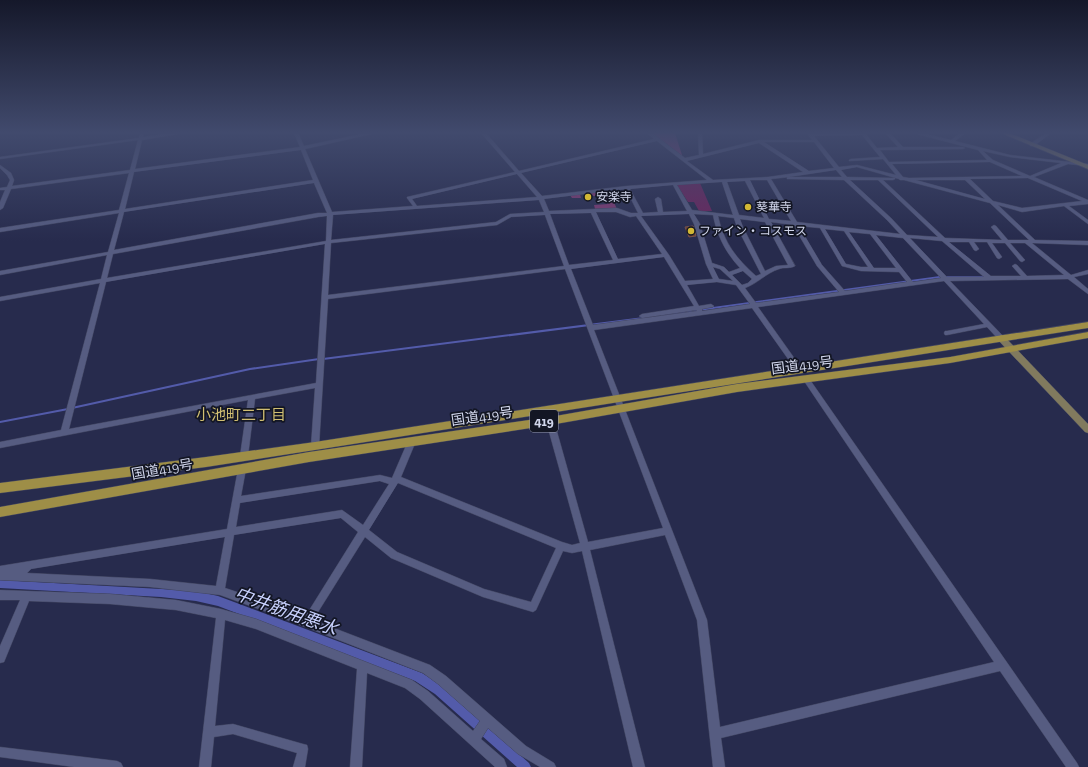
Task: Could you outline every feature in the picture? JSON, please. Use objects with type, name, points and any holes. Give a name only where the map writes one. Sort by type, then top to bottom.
[{"type":"highway","name":"国道419号","points":[[0,488],[737,388],[1002,338],[1088,325]]},
{"type":"highway","name":"国道419号","points":[[803,375],[950,360],[1088,335]]},
{"type":"highway","name":"国道419号","points":[[0,512],[242,469],[550,420],[619,403]]},
{"type":"main road","points":[[1002,338],[1088,430]]},
{"type":"street","points":[[0,208],[10,188],[12,178],[3,169]]},
{"type":"street","points":[[64,432],[133,169]]},
{"type":"street","points":[[0,189],[155,169]]},
{"type":"street","points":[[311,169],[330,214],[326,297],[315,446]]},
{"type":"street","points":[[515,169],[539,196],[546,213],[704,629],[719,767]]},
{"type":"street","points":[[415,206],[409,198],[532,169]]},
{"type":"street","points":[[696,169],[709,179]]},
{"type":"street","points":[[802,169],[805,171]]},
{"type":"street","points":[[539,196],[600,186],[709,179],[828,169]]},
{"type":"street","points":[[837,169],[905,236],[1002,338]]},
{"type":"street","points":[[867,169],[1022,210],[1087,201]]},
{"type":"street","points":[[894,169],[902,179]]},
{"type":"street","points":[[1010,169],[1087,201]]},
{"type":"street","points":[[0,273],[330,214],[539,196],[709,179],[1031,177],[1052,169]]},
{"type":"street","points":[[768,178],[805,171]]},
{"type":"street","points":[[768,178],[820,266],[841,291]]},
{"type":"street","points":[[966,178],[1033,241]]},
{"type":"street","points":[[682,283],[716,280],[740,285],[750,284],[755,279],[778,267],[792,266],[776,240],[768,220],[747,179]]},
{"type":"street","points":[[879,179],[943,239],[989,277]]},
{"type":"street","points":[[724,180],[736,216],[764,274]]},
{"type":"street","points":[[0,230],[316,181]]},
{"type":"street","points":[[674,183],[692,212],[709,264],[716,280]]},
{"type":"street","points":[[627,187],[639,215],[666,255],[699,310]]},
{"type":"street","points":[[658,199],[661,213]]},
{"type":"street","points":[[1065,205],[1088,222]]},
{"type":"street","points":[[0,299],[329,242],[497,223],[510,216],[546,213],[617,210],[630,215],[639,215],[692,212],[943,239],[1088,243]]},
{"type":"street","points":[[593,211],[616,260]]},
{"type":"street","points":[[715,214],[719,234],[735,261],[755,279]]},
{"type":"street","points":[[821,226],[844,265],[872,269],[900,270]]},
{"type":"street","points":[[994,227],[1007,240],[1022,260]]},
{"type":"street","points":[[845,229],[872,269]]},
{"type":"street","points":[[871,232],[909,282]]},
{"type":"street","points":[[970,240],[976,249]]},
{"type":"street","points":[[988,240],[999,257]]},
{"type":"street","points":[[1026,241],[1088,292]]},
{"type":"street","points":[[326,297],[666,255]]},
{"type":"street","points":[[709,264],[722,268],[740,285],[1073,767]]},
{"type":"street","points":[[1015,266],[1025,277]]},
{"type":"street","points":[[728,274],[744,269]]},
{"type":"street","points":[[589,326],[943,277],[1069,277],[1088,272]]},
{"type":"street","points":[[947,333],[989,326]]},
{"type":"street","points":[[0,444],[319,385]]},
{"type":"street","points":[[244,456],[252,397]]},
{"type":"street","points":[[550,420],[585,546],[639,767]]},
{"type":"street","points":[[307,622],[395,481],[412,441]]},
{"type":"street","points":[[220,591],[242,469]]},
{"type":"street","points":[[236,500],[380,478],[395,481],[560,546],[572,549],[668,531]]},
{"type":"street","points":[[0,570],[342,514],[394,555],[483,593],[533,607],[560,546]]},
{"type":"street","points":[[20,576],[28,565]]},
{"type":"street","points":[[0,576],[150,583],[220,591],[307,622],[426,669],[442,680],[522,750],[550,767]]},
{"type":"street","points":[[0,595],[110,599],[176,604],[221,614],[256,624],[413,687],[424,694],[503,766]]},
{"type":"street","points":[[0,658],[26,596]]},
{"type":"street","points":[[205,767],[221,614]]},
{"type":"street","points":[[715,734],[1002,665]]},
{"type":"street","points":[[356,767],[362,666]]},
{"type":"street","points":[[474,739],[487,720]]},
{"type":"street","points":[[208,732],[232,729],[303,749],[299,767]]},
{"type":"street","points":[[0,752],[117,767]]},
{"type":"shaded area","points":[[700,183],[712,211],[699,211],[694,202],[688,202],[677,185]]},
{"type":"shaded area","points":[[608,190],[617,209],[595,209],[594,205],[608,204],[605,196],[580,194],[581,198],[572,198],[570,195]]},
{"type":"building","name":"ファイン・コスモス","points":[[693,226],[696,236],[689,237],[685,227]]},
{"type":"waterway","points":[[662,315],[940,277]]},
{"type":"waterway","points":[[946,277],[985,277]]},
{"type":"waterway","points":[[323,359],[644,318]]},
{"type":"waterway","points":[[72,408],[250,369],[319,359]]},
{"type":"waterway","points":[[0,422],[68,409]]},
{"type":"waterway","name":"中井筋用悪水","points":[[0,584],[161,593],[196,596],[218,601],[418,677],[439,690],[525,767]]},
{"type":"place","name":"安楽寺","points":[[588,197]]},
{"type":"place","name":"葵華寺","points":[[748,207]]},
{"type":"place","name":"ファイン・コスモス","points":[[691,231]]},
{"type":"district","name":"小池町二丁目","points":[[241,415]]}]
